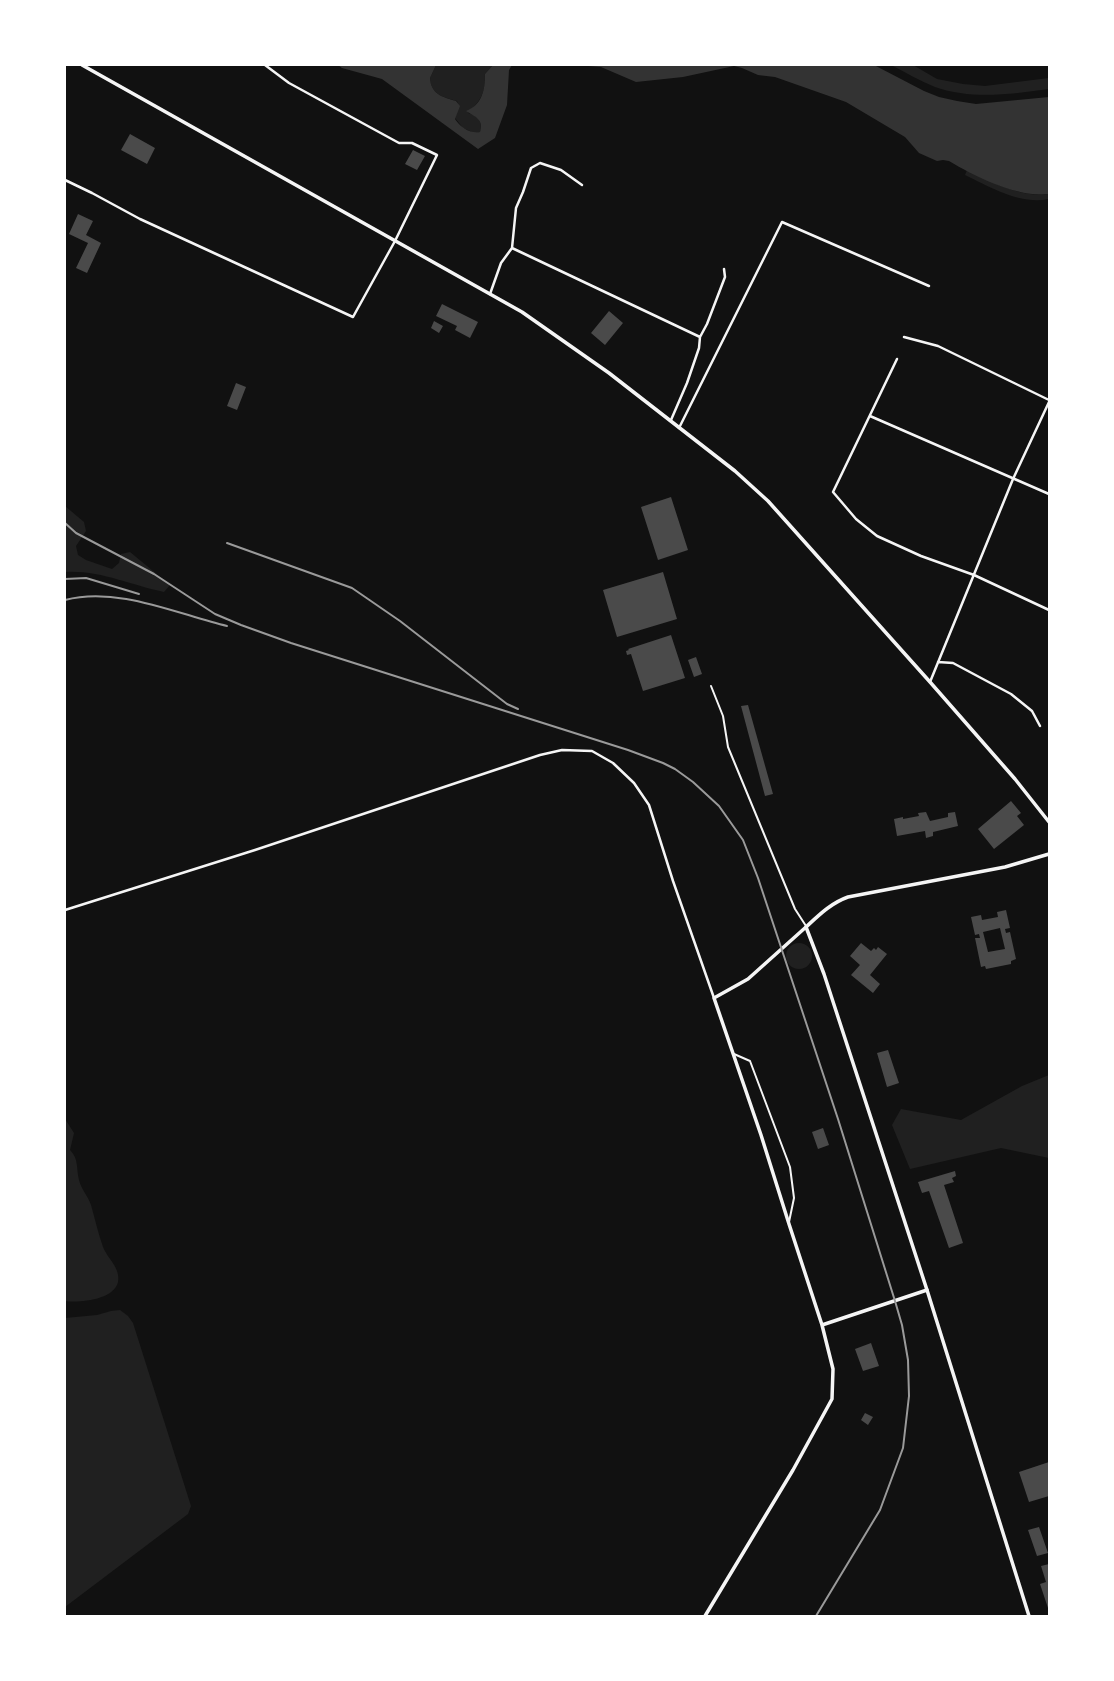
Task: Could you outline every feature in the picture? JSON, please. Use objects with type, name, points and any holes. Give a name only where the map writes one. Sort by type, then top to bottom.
[{"type":"street","points":[[82,65],[522,312],[679,428],[760,493],[930,682],[1049,822]]},
{"type":"street","points":[[65,180],[140,219],[353,317],[437,155],[412,143],[399,144],[289,83],[265,65]]},
{"type":"street","points":[[490,294],[501,263],[512,248],[516,208],[531,168],[540,163],[561,170],[582,185]]},
{"type":"street","points":[[679,428],[782,222],[929,286]]},
{"type":"street","points":[[512,248],[700,337]]},
{"type":"street","points":[[670,421],[687,383],[700,337],[725,277],[724,269]]},
{"type":"street","points":[[904,337],[938,346],[1049,401],[1013,479],[930,682]]},
{"type":"street","points":[[897,359],[833,492],[856,519],[877,536],[921,556],[974,575],[1049,610]]},
{"type":"street","points":[[870,416],[1049,494]]},
{"type":"street","points":[[938,662],[953,663],[1011,694],[1032,711],[1040,726]]},
{"type":"street","points":[[65,911],[562,750],[592,751],[613,763],[634,783],[649,805],[761,1135],[822,1325],[833,1369],[832,1399],[793,1470],[705,1616]]},
{"type":"street","points":[[714,998],[748,979],[838,900],[1005,867],[1049,854]]},
{"type":"street","points":[[806,928],[824,974],[927,1290],[1029,1616]]},
{"type":"street","points":[[822,1325],[927,1290]]},
{"type":"lane","points":[[711,686],[723,716],[728,747],[795,909],[806,928]]},
{"type":"lane","points":[[733,1054],[750,1061],[790,1167],[794,1198],[789,1224]]},
{"type":"shaded area","points":[[338,65],[436,65],[430,78],[433,88],[460,106],[455,119],[460,125],[473,132],[480,132],[480,121],[466,111],[476,105],[482,96],[485,74],[493,65],[512,65],[509,70],[507,105],[495,138],[478,149],[382,79]]},
{"type":"shaded area","points":[[436,65],[493,65],[485,74],[481,96],[468,113],[479,120],[480,132],[474,133],[463,128],[455,118],[459,106],[457,101],[442,96],[433,88],[430,78]]},
{"type":"shaded area","points":[[575,65],[874,65],[924,91],[957,101],[976,104],[1049,97],[1049,194],[1011,190],[984,180],[949,161],[937,161],[919,153],[905,137],[846,102],[742,68],[734,66],[683,77],[636,82],[601,67]]},
{"type":"shaded area","points":[[891,65],[913,65],[937,79],[985,86],[1049,78],[1049,89],[992,95],[963,94],[935,87]]},
{"type":"shaded area","points":[[967,170],[1017,191],[1049,194],[1049,199],[1027,199],[1006,194],[965,175]]},
{"type":"shaded area","points":[[65,506],[84,522],[86,531],[76,546],[78,555],[112,569],[119,563],[121,554],[130,552],[170,585],[164,592],[103,576],[65,572]]},
{"type":"shaded area","points":[[799,943],[808,947],[812,956],[808,965],[799,969],[790,965],[786,956],[790,947]]},
{"type":"shaded area","points":[[1049,1075],[1049,1158],[1001,1148],[910,1169],[892,1125],[901,1109],[961,1120],[1022,1086]]},
{"type":"shaded area","points":[[65,1119],[74,1133],[70,1150],[76,1160],[80,1183],[91,1205],[103,1247],[116,1268],[118,1277],[115,1288],[110,1293],[87,1301],[65,1301]]},
{"type":"shaded area","points":[[120,1310],[133,1323],[191,1506],[188,1514],[65,1607],[65,1318]]},
{"type":"building","points":[[130,134],[155,148],[147,164],[121,150]]},
{"type":"building","points":[[413,150],[425,156],[417,170],[405,164]]},
{"type":"building","points":[[78,214],[93,221],[86,235],[101,243],[87,273],[76,268],[88,243],[69,234]]},
{"type":"building","points":[[442,304],[478,322],[470,338],[455,330],[457,326],[436,316]]},
{"type":"building","points":[[609,311],[623,323],[605,345],[591,333]]},
{"type":"building","points":[[434,321],[443,326],[439,333],[431,328]]},
{"type":"building","points":[[236,383],[246,387],[237,410],[227,406]]},
{"type":"building","points":[[671,497],[688,550],[658,560],[641,507]]},
{"type":"building","points":[[663,572],[677,619],[617,637],[603,590]]},
{"type":"building","points":[[671,635],[685,678],[643,691],[631,654],[627,655],[626,651]]},
{"type":"building","points":[[696,657],[702,674],[694,677],[688,660]]},
{"type":"building","points":[[748,705],[773,794],[765,796],[741,706]]},
{"type":"building","points":[[1011,801],[1021,813],[1017,816],[1024,825],[994,849],[978,829]]},
{"type":"building","points":[[926,812],[930,821],[948,817],[948,813],[955,812],[958,826],[933,832],[933,836],[926,838],[925,831],[897,836],[894,819],[919,816],[918,813]]},
{"type":"building","points":[[1006,910],[1010,928],[1005,929],[1006,933],[1010,932],[1016,959],[1011,961],[1011,964],[986,969],[985,966],[981,967],[975,938],[980,938],[979,934],[975,935],[971,917],[981,915],[982,920],[998,917],[997,912]],"holes":[[[1000,928],[1005,949],[988,952],[983,932]]]},
{"type":"building","points":[[861,943],[871,951],[878,947],[887,954],[870,975],[880,984],[873,993],[851,975],[860,965],[850,956]]},
{"type":"building","points":[[888,1050],[899,1083],[887,1087],[877,1053]]},
{"type":"building","points":[[823,1128],[829,1145],[818,1149],[812,1132]]},
{"type":"building","points":[[955,1171],[956,1176],[952,1178],[954,1182],[944,1185],[963,1243],[949,1248],[929,1191],[922,1193],[918,1182]]},
{"type":"building","points":[[871,1343],[879,1366],[863,1371],[855,1349]]},
{"type":"building","points":[[865,1413],[873,1417],[868,1425],[861,1420]]},
{"type":"building","points":[[1049,1462],[1049,1496],[1029,1502],[1019,1472]]},
{"type":"building","points":[[1039,1527],[1048,1553],[1037,1556],[1028,1530]]},
{"type":"building","points":[[1049,1564],[1049,1611],[1040,1584],[1046,1582],[1041,1566]]},
{"type":"railway","points":[[65,523],[76,533],[154,574],[215,614],[241,625],[663,763],[693,782],[719,806],[743,840],[838,1119],[902,1325],[908,1360],[909,1396],[903,1448],[880,1510],[816,1616]]},
{"type":"railway","points":[[227,543],[352,588],[400,621],[507,704],[518,709]]},
{"type":"railway","points":[[65,579],[86,578],[139,594]]},
{"type":"railway","points":[[65,600],[105,596],[126,599],[227,626]]}]
